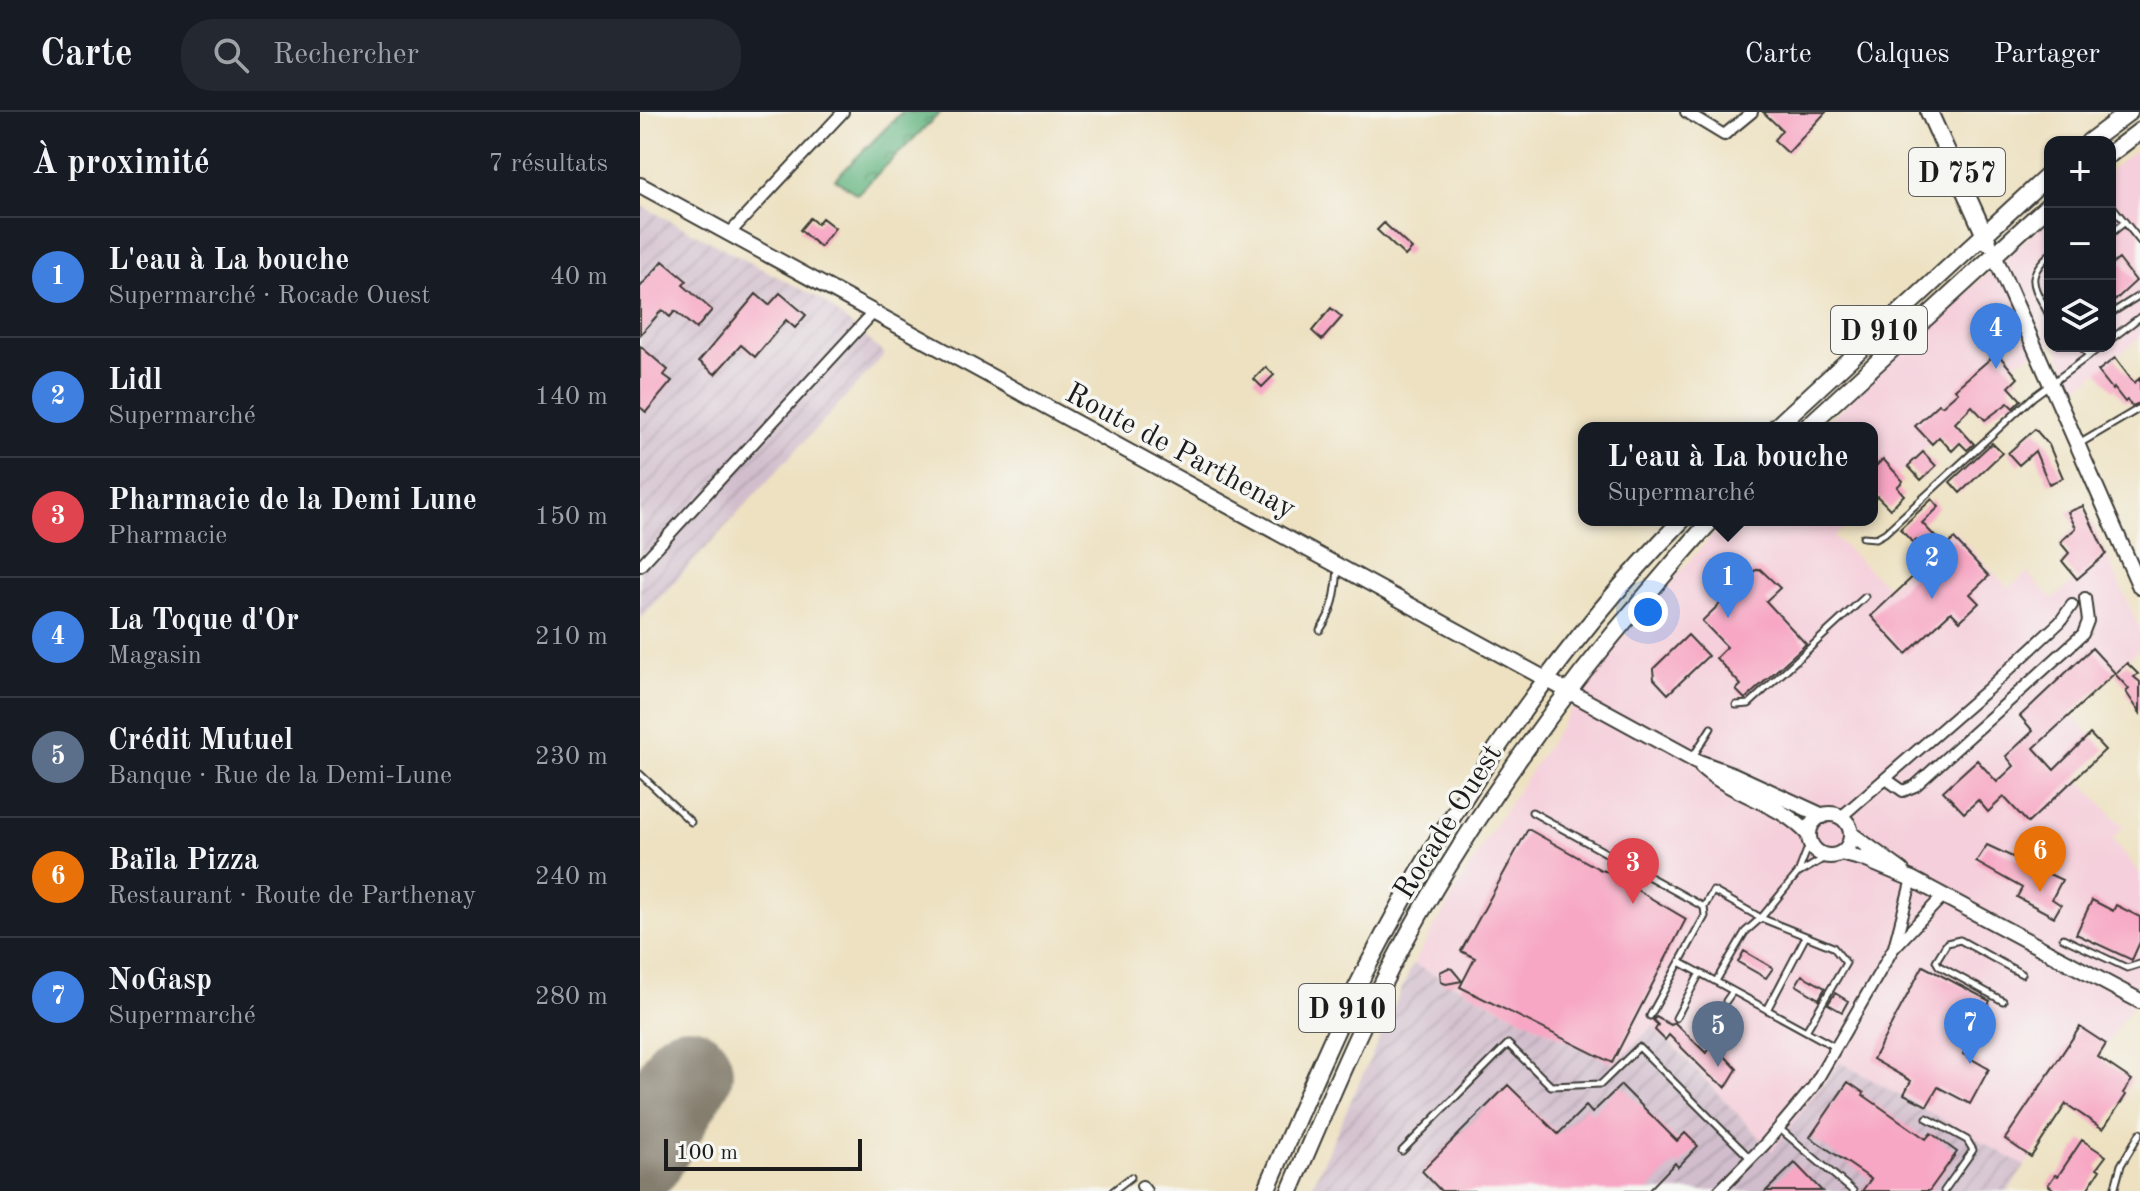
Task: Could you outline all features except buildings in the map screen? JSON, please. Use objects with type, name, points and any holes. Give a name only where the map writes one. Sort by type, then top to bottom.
[{"type":"main road","name":"D 757","points":[[1929,112],[1994,255]]},
{"type":"main road","points":[[2097,136],[2129,112]]},
{"type":"main road","points":[[2116,149],[2140,131]]},
{"type":"main road","name":"D 910","points":[[1781,422],[2044,179]]},
{"type":"main road","name":"Route de Parthenay","points":[[640,185],[1694,760],[1823,816]]},
{"type":"main road","name":"D 910","points":[[1813,422],[2046,208]]},
{"type":"main road","points":[[1994,255],[2140,587]]},
{"type":"main road","name":"D 910","points":[[1547,680],[1616,594],[1677,526]]},
{"type":"main road","name":"Rocade Ouest","points":[[1290,1191],[1355,1044],[1420,915],[1469,833],[1567,691],[1707,526]]},
{"type":"main road","name":"Rocade Ouest","points":[[1266,1191],[1334,1034],[1387,929],[1466,798],[1547,680]]},
{"type":"main road","name":"Route de Parthenay","points":[[1694,760],[1717,780],[1794,820],[1810,839]]},
{"type":"main road","points":[[1912,879],[1834,854],[1818,853],[1810,839],[1813,823],[1823,816],[1841,817],[1851,834],[1912,879],[2140,1001]]},
{"type":"main road","points":[[1834,854],[1848,846],[1851,834]]},
{"type":"street","points":[[728,235],[843,112]]},
{"type":"street","points":[[1686,112],[1724,135],[1752,112]]},
{"type":"street","points":[[640,566],[873,313]]},
{"type":"street","points":[[1886,779],[1903,791],[1915,786],[2083,634],[2088,621],[2085,598]]},
{"type":"street","points":[[1841,817],[2060,622],[2072,605]]},
{"type":"street","points":[[1719,1191],[1779,1129],[1813,1087],[1837,1049],[1893,949],[1912,879]]},
{"type":"street","points":[[1893,949],[1943,896]]},
{"type":"lane","points":[[2114,208],[2140,241]]},
{"type":"lane","points":[[2116,229],[2125,222]]},
{"type":"lane","points":[[2044,261],[2033,273],[2044,304]]},
{"type":"lane","points":[[2116,310],[2140,295]]},
{"type":"lane","points":[[2116,335],[2140,317]]},
{"type":"lane","points":[[2086,352],[2089,356]]},
{"type":"lane","points":[[1863,537],[1876,538],[1890,529],[2049,384],[2094,352]]},
{"type":"lane","points":[[2077,445],[2140,408]]},
{"type":"lane","points":[[1320,630],[1331,615],[1335,602],[1338,564]]},
{"type":"lane","points":[[1736,705],[1749,704],[1865,597]]},
{"type":"lane","points":[[1694,760],[1711,728]]},
{"type":"lane","points":[[640,774],[691,822]]},
{"type":"lane","points":[[1532,812],[1704,907]]},
{"type":"lane","points":[[1716,981],[1745,932],[1761,918],[1798,873],[1810,839]]},
{"type":"lane","points":[[1798,873],[1834,854]]},
{"type":"lane","points":[[1650,1016],[1705,916],[1704,907],[1713,891],[1761,918],[1833,947],[1846,963],[1806,1031]]},
{"type":"lane","points":[[1767,1010],[1806,936]]},
{"type":"lane","points":[[2063,938],[2127,968],[2140,964]]},
{"type":"lane","points":[[2003,1001],[1939,966],[1936,961],[1947,943],[1960,940],[2022,974]]},
{"type":"lane","points":[[1680,962],[1837,1049]]},
{"type":"lane","points":[[1676,1018],[1700,973]]},
{"type":"lane","points":[[1726,1001],[1733,991]]},
{"type":"lane","points":[[1402,1151],[1508,1044],[1551,1086],[1601,1084],[1639,1047],[1751,1159]]},
{"type":"lane","points":[[1927,1118],[1967,1140],[1973,1150],[1944,1191]]},
{"type":"lane","points":[[1779,1129],[1853,1191]]},
{"type":"lane","points":[[2114,1191],[2121,1165],[2140,1133]]},
{"type":"lane","points":[[1113,1191],[1131,1177]]},
{"type":"shaded area","points":[[2140,147],[2140,338],[2074,391],[2059,352],[2116,352],[2116,165]]},
{"type":"shaded area","points":[[640,205],[822,300],[885,354],[640,619]]},
{"type":"shaded area","points":[[2044,223],[2044,349],[2020,360],[1878,494],[1878,422],[1827,422],[1913,340]]},
{"type":"shaded area","points":[[1721,526],[1845,526],[1834,537],[1888,587],[1952,528],[2008,588],[2027,573],[2053,599],[2106,553],[2140,630],[2140,648],[2071,714],[2105,750],[2077,777],[2123,827],[2112,839],[2140,873],[2140,994],[2025,1166],[1840,1062],[1772,1151],[1655,1025],[1614,1064],[1413,964],[1487,838],[1609,652]]},
{"type":"shaded area","points":[[1413,964],[1614,1064],[1654,1025],[1772,1151],[1840,1062],[2025,1166],[2008,1191],[1310,1191]]},
{"type":"green space","points":[[902,112],[941,112],[857,194],[835,179]]},
{"type":"runway","points":[[640,1155],[688,1072]]},
{"type":"place","name":"La Toque d'Or","points":[[1996,369]]},
{"type":"place","name":"Lidl","points":[[1932,599]]},
{"type":"place","name":"L'eau à La bouche","points":[[1728,618]]},
{"type":"place","name":"Baïla Pizza","points":[[2040,892]]},
{"type":"place","name":"Pharmacie de la Demi Lune","points":[[1633,904]]},
{"type":"place","name":"NoGasp","points":[[1970,1064]]},
{"type":"place","name":"Crédit Mutuel","points":[[1718,1067]]}]
